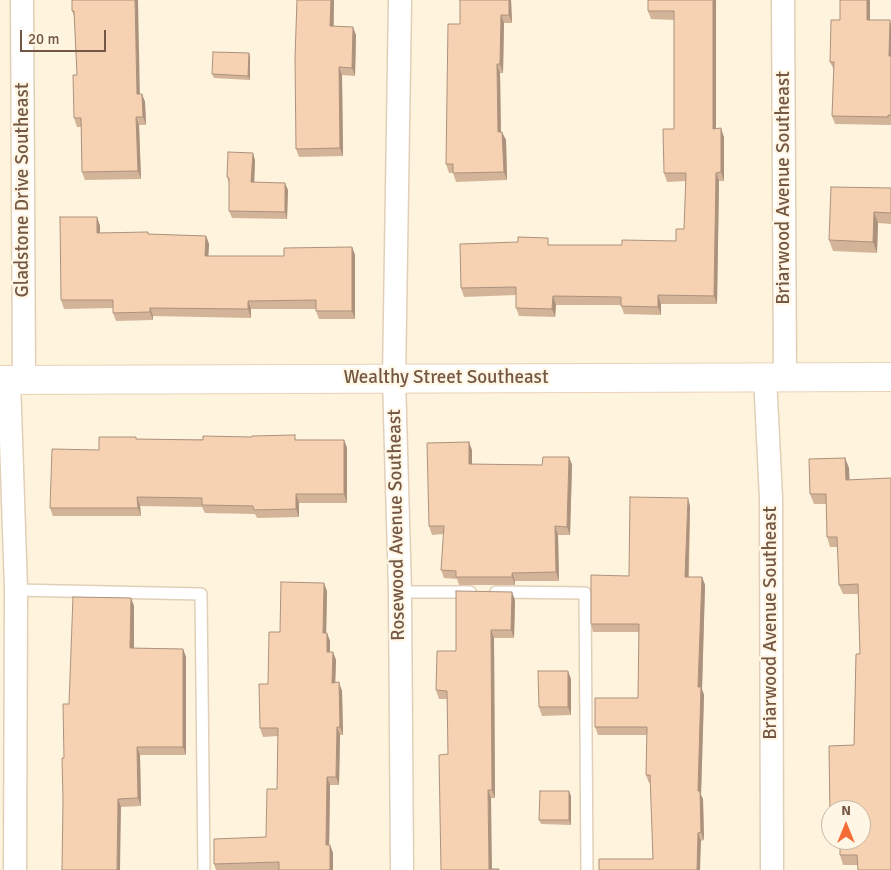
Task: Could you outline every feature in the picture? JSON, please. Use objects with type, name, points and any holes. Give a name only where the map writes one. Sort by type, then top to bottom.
[{"type":"main road","name":"Wealthy Street Southeast","points":[[11,380],[891,377]]},
{"type":"street","name":"Gladstone Drive Southeast","points":[[15,870],[16,590],[11,380],[22,0]]},
{"type":"street","name":"Rosewood Avenue Southeast","points":[[400,0],[394,379],[400,592],[402,870]]},
{"type":"street","name":"Briarwood Avenue Southeast","points":[[772,870],[771,498],[783,0]]},
{"type":"lane","points":[[16,590],[201,594],[204,870]]},
{"type":"lane","points":[[400,592],[585,593],[587,870]]},
{"type":"building","points":[[72,0],[135,0],[137,94],[142,94],[143,117],[136,117],[138,171],[82,172],[81,118],[74,118],[73,75],[77,75]]},
{"type":"building","points":[[297,0],[331,0],[330,26],[353,27],[352,68],[339,67],[340,148],[296,149],[295,58]]},
{"type":"building","points":[[460,0],[509,0],[509,15],[501,15],[500,64],[497,64],[498,132],[502,132],[504,172],[453,173],[453,164],[446,164],[448,24],[460,24]]},
{"type":"building","points":[[648,0],[713,0],[713,129],[721,128],[721,172],[716,173],[714,296],[658,295],[658,307],[621,306],[621,297],[553,296],[552,309],[516,308],[516,287],[461,288],[460,244],[518,242],[518,237],[548,238],[548,245],[622,245],[622,240],[676,241],[676,229],[684,229],[686,173],[664,173],[663,129],[674,129],[674,11],[648,11]]},
{"type":"building","points":[[840,0],[867,0],[867,20],[890,20],[891,115],[888,115],[888,117],[832,116],[834,62],[830,62],[831,20],[840,20]]},
{"type":"building","points":[[213,52],[249,53],[248,76],[212,74]]},
{"type":"building","points":[[228,152],[253,153],[251,182],[285,183],[285,212],[229,211]]},
{"type":"building","points":[[831,187],[891,188],[891,213],[874,212],[873,242],[829,240]]},
{"type":"building","points":[[60,217],[97,217],[97,233],[148,232],[148,234],[206,236],[205,256],[284,256],[284,248],[352,247],[352,311],[316,311],[316,300],[248,301],[248,309],[150,308],[150,312],[113,313],[113,300],[61,300]]},
{"type":"building","points":[[295,435],[295,440],[344,440],[344,494],[296,494],[296,509],[254,510],[253,506],[202,505],[202,498],[137,497],[138,508],[50,508],[52,449],[99,450],[99,437],[203,440],[203,436],[252,437]]},
{"type":"building","points":[[469,442],[469,464],[542,465],[543,457],[569,457],[567,527],[555,526],[556,572],[512,573],[512,577],[456,577],[456,571],[441,570],[444,526],[429,526],[427,443]]},
{"type":"building","points":[[845,458],[846,480],[891,478],[891,870],[858,870],[857,855],[840,855],[840,850],[871,850],[871,800],[830,800],[829,746],[854,745],[856,654],[860,654],[858,584],[839,585],[837,537],[827,537],[826,494],[810,494],[809,459]]},
{"type":"building","points":[[630,497],[688,498],[685,577],[702,577],[698,687],[701,687],[698,791],[700,791],[701,832],[698,833],[697,870],[599,870],[599,859],[653,859],[650,775],[646,775],[647,727],[595,727],[595,698],[638,698],[639,624],[591,624],[591,575],[629,576]]},
{"type":"building","points":[[281,582],[324,583],[323,633],[327,633],[327,652],[333,652],[332,683],[339,682],[340,727],[337,727],[336,777],[327,777],[326,845],[330,845],[330,870],[279,870],[279,862],[214,864],[214,839],[266,837],[267,789],[277,789],[278,728],[260,728],[259,684],[268,684],[269,632],[280,632]]},
{"type":"building","points":[[456,591],[512,592],[511,630],[491,630],[492,790],[488,790],[489,869],[499,870],[441,870],[439,755],[448,754],[447,691],[436,690],[437,651],[456,651]]},
{"type":"building","points":[[73,597],[131,598],[130,648],[183,649],[183,747],[137,747],[138,798],[118,799],[117,870],[62,870],[63,704],[69,704]]},
{"type":"building","points":[[538,671],[568,671],[568,707],[539,707]]},
{"type":"building","points":[[540,791],[569,791],[569,820],[539,820]]}]
